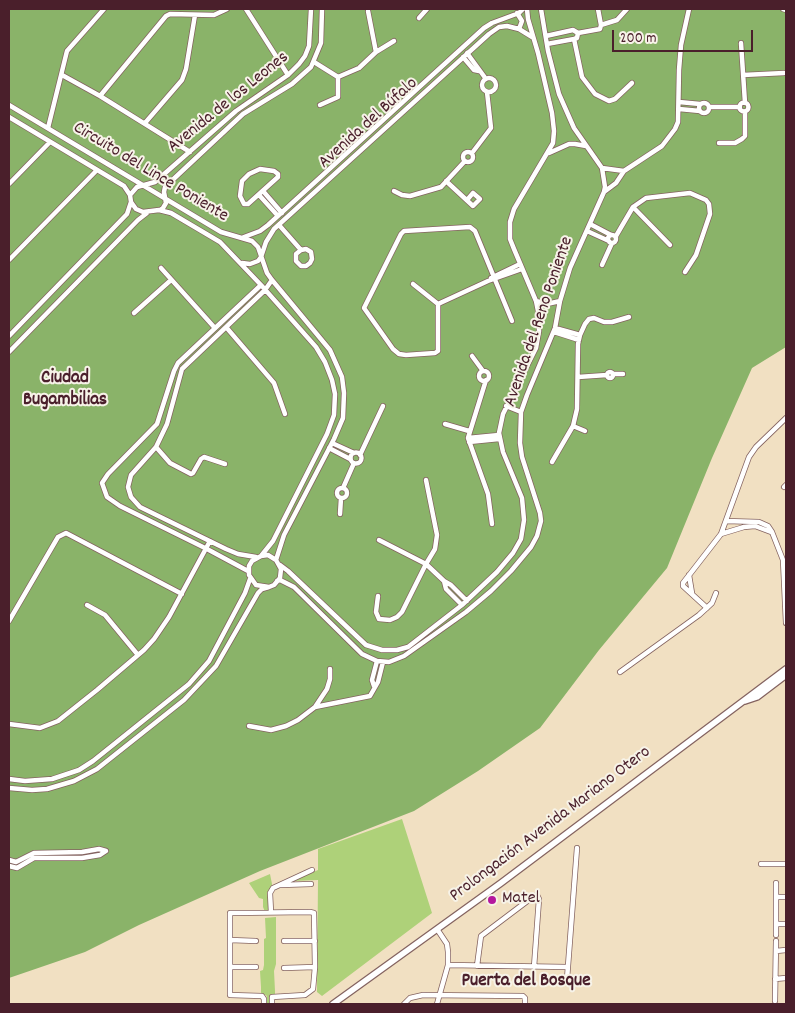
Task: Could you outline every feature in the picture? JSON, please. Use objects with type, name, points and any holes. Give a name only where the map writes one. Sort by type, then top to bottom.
[{"type":"street","points":[[48,128],[70,47],[104,9]]},
{"type":"street","points":[[100,96],[166,16],[170,14],[214,15],[227,9]]},
{"type":"street","points":[[246,9],[288,75]]},
{"type":"street","name":"Avenida de los Leones","points":[[130,196],[134,189],[155,182],[248,101],[288,75],[299,64],[309,46],[311,9]]},
{"type":"street","name":"Avenida de los Leones","points":[[159,210],[165,207],[166,199],[164,192],[166,187],[243,114],[292,84],[307,71],[314,62],[321,43],[322,9]]},
{"type":"street","points":[[418,18],[427,9]]},
{"type":"street","name":"Avenida del Búfalo","points":[[243,238],[260,232],[484,28],[525,9]]},
{"type":"street","name":"Avenida del Reno Poniente","points":[[499,437],[500,421],[532,358],[539,331],[536,301],[510,239],[511,216],[548,153],[553,143],[554,131],[552,113],[538,52],[525,9]]},
{"type":"street","points":[[541,9],[548,50],[559,94],[567,113],[586,146],[602,168],[624,171]]},
{"type":"street","points":[[546,36],[573,30],[578,33],[600,29],[598,9]]},
{"type":"street","points":[[601,25],[617,20],[627,9]]},
{"type":"street","points":[[604,192],[616,183],[624,171],[662,146],[675,129],[678,122],[679,109],[678,70],[689,9]]},
{"type":"street","points":[[368,12],[376,52]]},
{"type":"street","points":[[517,13],[522,21],[519,29],[533,38]]},
{"type":"street","points":[[145,123],[182,80],[186,69],[194,15]]},
{"type":"street","name":"Avenida del Búfalo","points":[[261,257],[268,238],[279,225],[465,55],[499,27],[507,26],[519,29]]},
{"type":"street","points":[[547,44],[574,40],[577,38],[578,33]]},
{"type":"street","points":[[574,40],[582,77],[595,94],[609,101],[615,99],[632,83]]},
{"type":"street","points":[[320,105],[338,97],[338,77],[359,68],[376,52],[394,41]]},
{"type":"street","points":[[719,143],[735,143],[745,136],[745,112],[749,107],[745,102],[741,43]]},
{"type":"street","points":[[538,52],[543,54],[548,50]]},
{"type":"street","points":[[465,55],[474,70],[478,71],[486,79],[492,79],[496,84],[494,89],[487,92]]},
{"type":"street","name":"Avenida de los Leones","points":[[314,62],[338,77]]},
{"type":"street","points":[[299,64],[304,65],[307,71]]},
{"type":"street","points":[[743,75],[784,73]]},
{"type":"street","points":[[62,75],[145,123],[190,152]]},
{"type":"street","points":[[394,190],[402,195],[410,196],[441,187],[466,161],[463,157],[465,152],[472,153],[492,124],[487,92],[482,85],[486,79]]},
{"type":"street","points":[[678,102],[706,103],[709,107],[740,107]]},
{"type":"street","points":[[740,107],[745,102]]},
{"type":"street","points":[[700,104],[700,110]]},
{"type":"street","name":"Circuito del Lince Poniente","points":[[9,105],[221,232],[252,241],[258,247],[272,280],[330,350],[342,377],[344,393],[343,418],[288,527],[276,560]]},
{"type":"street","points":[[679,109],[705,112],[709,107]]},
{"type":"street","points":[[740,107],[745,112]]},
{"type":"street","name":"Circuito del Lince Poniente","points":[[9,117],[124,186],[130,196]]},
{"type":"street","points":[[368,134],[373,139]]},
{"type":"street","points":[[9,184],[50,142]]},
{"type":"street","points":[[548,153],[568,144],[586,146]]},
{"type":"street","name":"Avenida del Reno Poniente","points":[[278,581],[280,580],[294,587],[362,654],[377,661],[390,662],[404,656],[485,596],[511,571],[531,547],[537,536],[541,521],[524,464],[520,443],[522,412],[526,395],[554,330],[570,268],[604,192],[602,168]]},
{"type":"street","points":[[9,260],[97,170]]},
{"type":"street","points":[[256,170],[274,171],[278,174],[278,177],[261,193],[248,204],[244,204],[240,196],[242,181],[256,170]]},
{"type":"street","points":[[446,181],[467,200]]},
{"type":"street","points":[[261,193],[280,214]]},
{"type":"street","points":[[613,235],[633,207],[646,198],[690,193],[706,200],[709,204],[710,214],[696,255],[685,272]]},
{"type":"street","points":[[9,336],[127,214],[131,202],[130,196]]},
{"type":"street","name":"Circuito del Lince Poniente","points":[[131,202],[138,210],[149,212]]},
{"type":"street","points":[[633,207],[670,245]]},
{"type":"street","points":[[9,352],[138,220],[149,212],[159,210]]},
{"type":"street","name":"Circuito del Lince Poniente","points":[[159,210],[179,217],[220,242],[316,347],[325,362],[332,380],[335,394],[334,415],[327,434],[273,541],[259,556]]},
{"type":"street","points":[[587,230],[610,242],[616,240],[613,235],[590,224]]},
{"type":"street","points":[[279,225],[301,250]]},
{"type":"street","points":[[438,304],[438,351],[406,355],[399,354],[393,349],[364,308],[401,234],[409,229],[472,228],[475,231],[512,321]]},
{"type":"street","points":[[260,232],[268,238]]},
{"type":"street","points":[[602,264],[610,242]]},
{"type":"street","points":[[238,260],[242,263],[250,264],[258,261],[261,257]]},
{"type":"street","points":[[438,304],[521,266]]},
{"type":"street","points":[[161,268],[214,328]]},
{"type":"street","points":[[134,313],[171,280]]},
{"type":"street","points":[[272,280],[265,290],[182,369],[167,424],[156,447],[128,479],[131,497],[140,507],[238,554],[271,556],[366,645],[373,649],[389,651],[408,646],[467,601],[497,572],[513,553],[521,539],[524,525],[522,498],[499,437],[468,440]]},
{"type":"street","points":[[413,284],[438,304]]},
{"type":"street","points":[[248,572],[120,506],[107,497],[102,483],[103,479],[158,424],[176,366],[261,285]]},
{"type":"street","points":[[536,301],[547,304],[560,301]]},
{"type":"street","points":[[552,462],[573,426],[576,409],[579,338],[588,319],[594,318],[604,322],[612,322],[629,316]]},
{"type":"street","points":[[226,327],[274,383],[285,414]]},
{"type":"street","points":[[554,330],[579,338]]},
{"type":"street","points":[[472,356],[483,371],[489,374],[468,440],[488,494],[492,524]]},
{"type":"street","points":[[578,377],[607,375],[609,372],[623,374]]},
{"type":"street","points":[[354,463],[360,462],[360,455],[383,406]]},
{"type":"street","points":[[506,406],[522,412]]},
{"type":"street","points":[[708,608],[683,586],[683,583],[721,534],[749,458],[756,447],[786,418]]},
{"type":"street","points":[[445,424],[470,431]]},
{"type":"street","points":[[573,426],[585,431]]},
{"type":"street","points":[[332,443],[360,455]]},
{"type":"street","points":[[156,447],[168,461],[191,474],[204,457],[225,464]]},
{"type":"street","points":[[329,448],[350,458],[354,463]]},
{"type":"street","points":[[350,458],[354,453]]},
{"type":"street","points":[[340,514],[341,498],[337,495],[337,491],[343,488],[354,463]]},
{"type":"street","points":[[378,596],[376,612],[379,619],[390,620],[397,617],[402,612],[426,564],[436,549],[438,542],[426,480]]},
{"type":"street","points":[[145,518],[148,511]]},
{"type":"street","points":[[726,521],[759,522],[768,526],[772,532],[783,560],[786,623]]},
{"type":"street","points":[[721,534],[744,527],[755,526],[772,532]]},
{"type":"street","points":[[9,621],[58,537],[66,534],[182,594]]},
{"type":"street","points":[[379,540],[426,564],[467,601]]},
{"type":"street","points":[[9,724],[40,728],[58,721],[98,690],[138,655],[158,634],[210,541]]},
{"type":"street","points":[[259,556],[252,561],[248,572],[250,578],[260,587],[269,587]]},
{"type":"street","points":[[9,788],[47,789],[74,782],[97,769],[184,700],[201,683],[223,654],[258,593],[278,581],[281,574],[280,565]]},
{"type":"street","points":[[689,575],[692,594]]},
{"type":"street","points":[[9,779],[25,781],[52,779],[80,770],[184,688],[209,661],[245,593],[250,578]]},
{"type":"street","points":[[444,581],[446,589],[462,605]]},
{"type":"street","points":[[620,672],[708,608],[716,592]]},
{"type":"street","points":[[87,605],[105,615],[138,655]]},
{"type":"street","points":[[249,726],[266,730],[281,728],[293,724],[315,707],[368,696],[373,692],[372,680],[377,661]]},
{"type":"street","points":[[374,686],[378,682],[383,662]]},
{"type":"street","points":[[315,707],[329,684],[330,669]]},
{"type":"street","name":"Prolongación Avenida Mariano Otero","points":[[333,1004],[437,929],[786,669]]},
{"type":"street","points":[[739,704],[757,697],[786,675]]},
{"type":"street","points":[[323,694],[330,704]]},
{"type":"street","points":[[567,979],[577,848]]},
{"type":"street","points":[[9,860],[16,862],[34,853],[73,853],[99,849],[106,851],[100,855],[82,858],[34,858],[17,868],[9,866]]},
{"type":"street","points":[[761,864],[786,864]]},
{"type":"street","points":[[271,912],[270,893],[273,888],[312,870]]},
{"type":"street","points":[[775,1001],[776,883]]},
{"type":"street","points":[[277,885],[311,884]]},
{"type":"street","points":[[477,966],[481,936],[537,895],[534,967]]},
{"type":"street","points":[[776,897],[786,897]]},
{"type":"street","points":[[264,1004],[262,996],[230,995],[230,913],[314,913],[315,967],[313,989],[305,995],[274,996],[272,1004]]},
{"type":"street","points":[[776,924],[786,924]]},
{"type":"street","points":[[437,929],[447,944],[448,952],[448,965],[437,1004]]},
{"type":"street","points":[[230,940],[256,941]]},
{"type":"street","points":[[284,941],[315,941]]},
{"type":"street","points":[[776,951],[786,950]]},
{"type":"street","points":[[448,965],[568,967]]},
{"type":"street","points":[[230,967],[256,967]]},
{"type":"street","points":[[284,968],[315,967]]},
{"type":"street","points":[[775,979],[786,978]]},
{"type":"street","points":[[404,1004],[414,997],[523,996],[525,1004]]},
{"type":"green space","points":[[9,9],[786,9],[786,347],[752,368],[712,458],[667,568],[599,650],[540,728],[478,771],[414,811],[260,871],[139,925],[85,952],[9,978]]},
{"type":"green space","points":[[402,819],[432,913],[322,996],[317,992],[318,880],[293,881],[318,870],[318,849]]},
{"type":"green space","points":[[270,874],[272,884],[269,912],[265,912],[263,899],[259,898],[249,883]]},
{"type":"green space","points":[[276,917],[275,994],[269,996],[269,1004],[267,1004],[266,995],[261,994],[260,971],[263,970],[264,965],[265,918]]},
{"type":"place","name":"Matel","points":[[492,900]]},
{"type":"district","name":"Ciudad Bugambilias","points":[[65,390]]},
{"type":"district","name":"Puerta del Bosque","points":[[526,982]]}]
